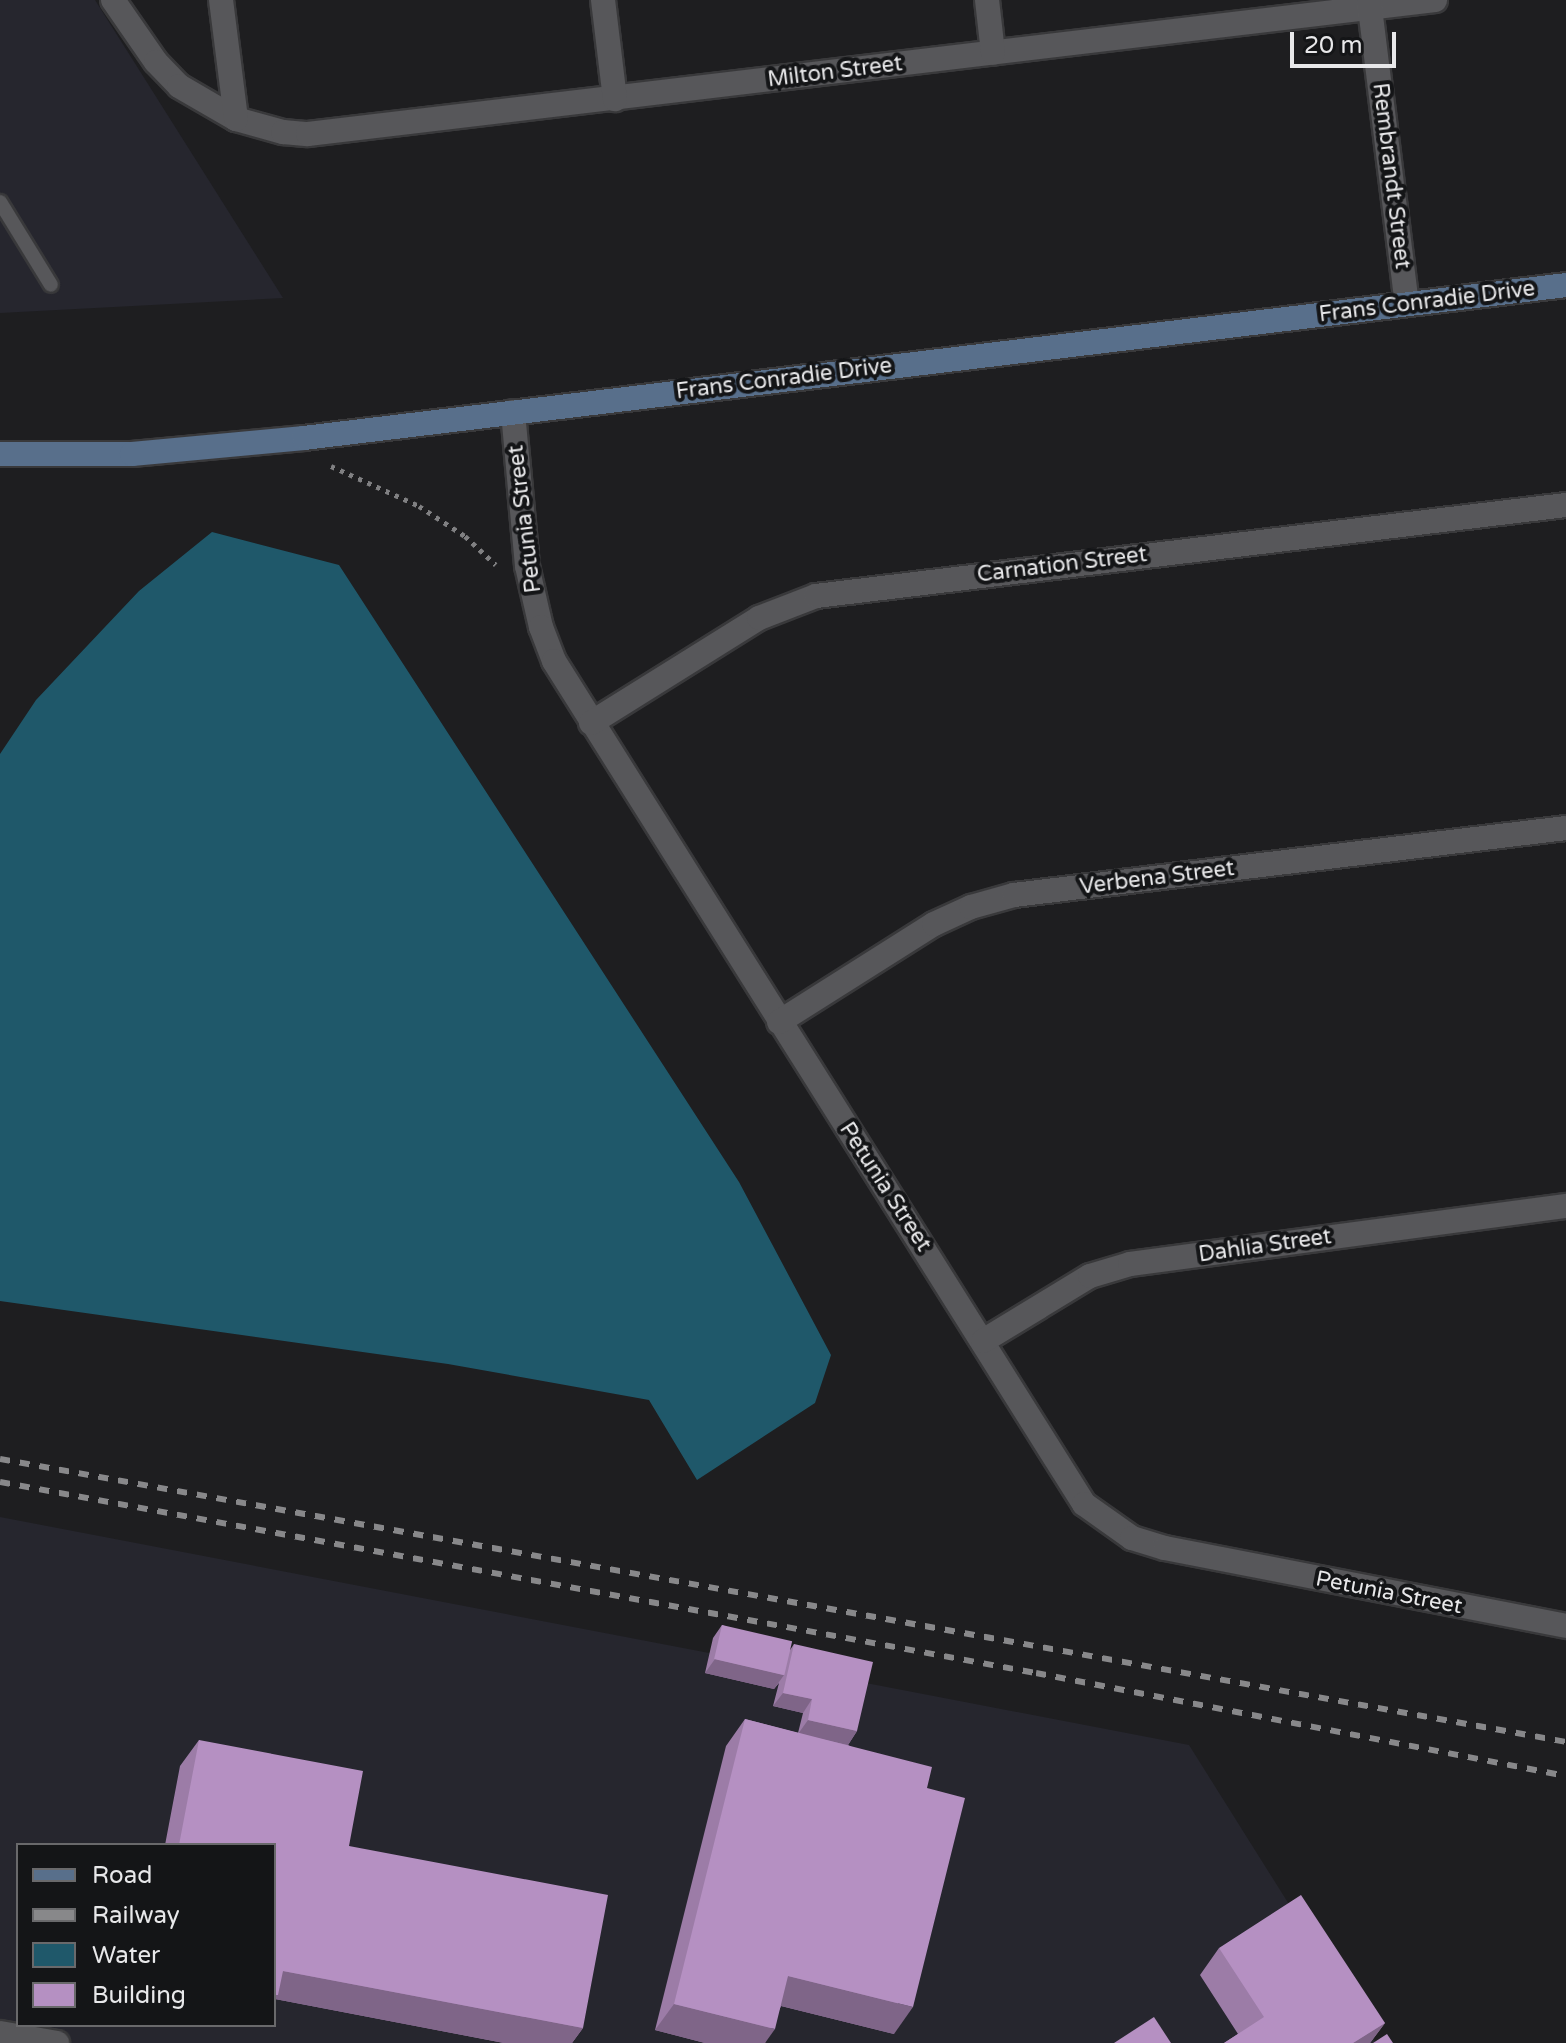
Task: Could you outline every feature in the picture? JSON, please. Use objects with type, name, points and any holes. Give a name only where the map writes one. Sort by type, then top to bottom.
[{"type":"street","name":"Milton Street","points":[[113,0],[149,54],[179,86],[236,119],[283,132],[334,133],[1370,4],[1435,0]]},
{"type":"street","points":[[221,0],[236,119]]},
{"type":"street","points":[[603,0],[615,99]]},
{"type":"street","points":[[987,0],[993,53]]},
{"type":"street","name":"Rembrandt Street","points":[[1370,4],[1407,304]]},
{"type":"street","name":"Frans Conradie Drive","points":[[0,454],[132,454],[304,438],[1566,285]]},
{"type":"street","name":"Petunia Street","points":[[513,412],[527,566],[541,627],[554,661],[1084,1504],[1132,1538],[1199,1556],[1566,1626]]},
{"type":"street","name":"Carnation Street","points":[[591,723],[759,618],[816,596],[1566,505]]},
{"type":"street","name":"Verbena Street","points":[[779,1022],[934,924],[971,907],[1014,895],[1566,828]]},
{"type":"street","name":"Dahlia Street","points":[[983,1341],[1090,1276],[1130,1264],[1566,1206]]},
{"type":"street","points":[[0,2033],[57,2043]]},
{"type":"lane","points":[[0,202],[51,285]]},
{"type":"path","points":[[330,466],[419,506],[465,536],[506,576]]},
{"type":"shaded area","points":[[0,0],[95,0],[283,298],[0,313]]},
{"type":"shaded area","points":[[0,1517],[1189,1745],[1376,2043],[0,2043]]},
{"type":"water","points":[[212,532],[339,565],[739,1182],[831,1355],[815,1403],[697,1480],[649,1400],[448,1364],[0,1301],[0,754],[36,700],[139,591]]},
{"type":"building","points":[[722,1625],[792,1641],[784,1675],[714,1659]]},
{"type":"building","points":[[794,1644],[873,1662],[857,1731],[808,1720],[812,1699],[783,1693]]},
{"type":"building","points":[[745,1719],[932,1767],[927,1788],[965,1798],[913,2007],[788,1976],[775,2029],[674,2004]]},
{"type":"building","points":[[199,1740],[363,1771],[349,1846],[608,1895],[583,2028],[283,1971],[276,1995],[276,1843],[179,1843]]},
{"type":"building","points":[[1301,1895],[1385,2023],[1353,2043],[1224,2043],[1264,2017],[1219,1948]]},
{"type":"building","points":[[1154,2017],[1171,2043],[1114,2043]]},
{"type":"building","points":[[1387,2034],[1393,2043],[1373,2043]]},
{"type":"railway","points":[[0,1459],[1566,1742]]},
{"type":"railway","points":[[0,1482],[1036,1673],[1566,1776]]}]
